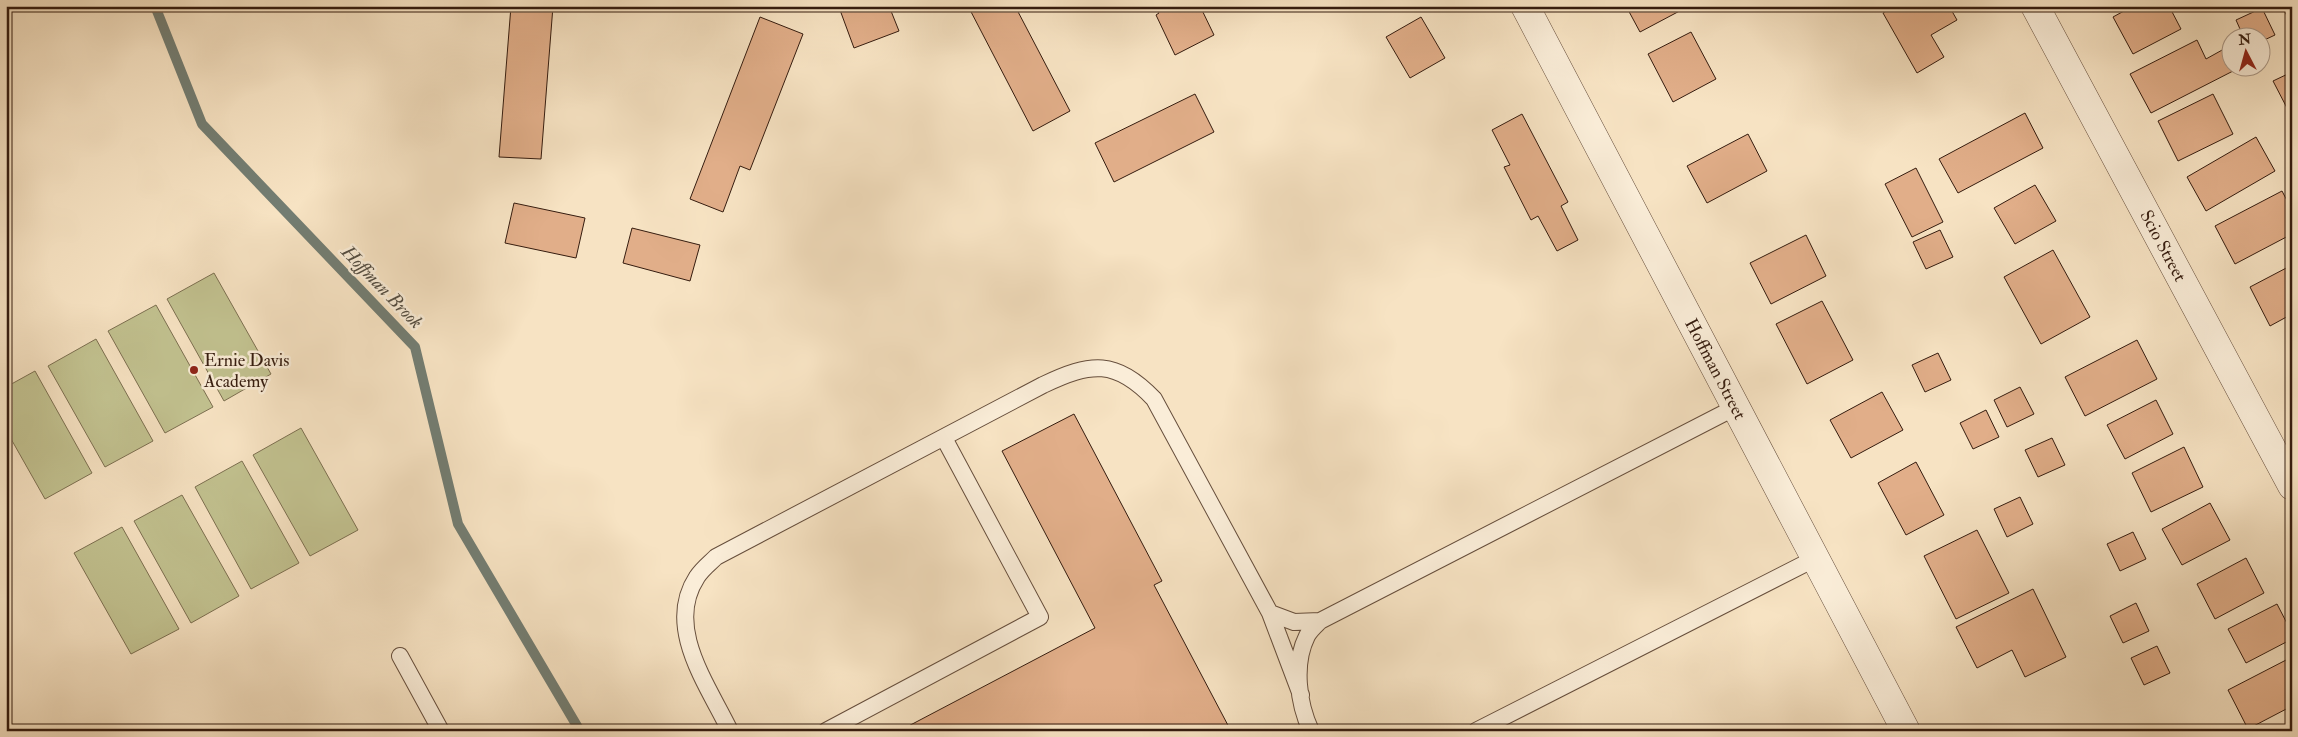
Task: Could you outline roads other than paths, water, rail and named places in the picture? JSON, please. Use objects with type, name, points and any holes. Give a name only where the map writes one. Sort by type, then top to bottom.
[{"type":"street","name":"Hoffman Street","points":[[1525,6],[1906,731]]},
{"type":"street","name":"Scio Street","points":[[2034,6],[2292,486]]},
{"type":"lane","points":[[730,731],[687,641],[684,620],[689,594],[698,576],[716,557],[1064,375],[1091,368],[1119,371],[1136,380],[1154,399],[1270,614],[1301,695]]},
{"type":"lane","points":[[1311,731],[1306,719],[1301,695],[1299,672],[1301,652],[1308,634],[1320,621],[1736,407]]},
{"type":"lane","points":[[826,731],[1040,617],[944,438]]},
{"type":"lane","points":[[1476,731],[1816,558]]},
{"type":"lane","points":[[1270,614],[1294,622],[1320,621]]},
{"type":"lane","points":[[400,656],[441,731]]},
{"type":"waterway","name":"Hoffman Brook","points":[[155,6],[202,124],[415,347],[458,524],[580,731]]},
{"type":"place","name":"Ernie Davis Academy","points":[[194,370]]}]
